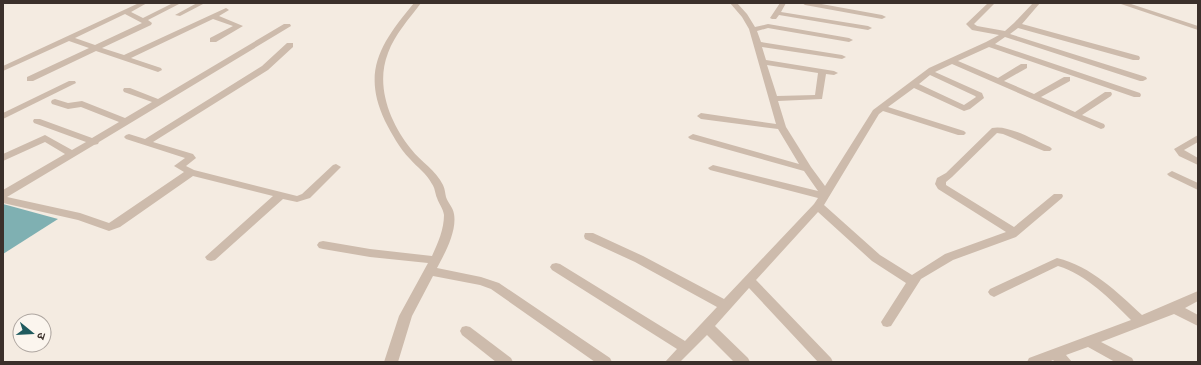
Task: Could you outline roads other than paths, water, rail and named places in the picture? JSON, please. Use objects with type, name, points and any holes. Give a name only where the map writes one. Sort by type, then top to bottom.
[{"type":"street","points":[[5,65],[144,3]]},
{"type":"street","points":[[143,20],[178,3]]},
{"type":"street","points":[[178,14],[202,3]]},
{"type":"street","points":[[391,362],[397,340],[412,302],[432,266],[448,229],[449,214],[440,194],[438,185],[411,155],[391,126],[382,106],[378,84],[378,73],[388,44],[397,28],[418,3]]},
{"type":"street","points":[[733,3],[741,10],[754,29],[781,127],[807,169],[820,185],[825,196]]},
{"type":"street","points":[[768,26],[783,3]]},
{"type":"street","points":[[806,3],[882,17]]},
{"type":"street","points":[[992,3],[970,24],[975,28],[1006,34],[1084,62],[1143,79]]},
{"type":"street","points":[[672,362],[707,327],[818,206],[876,112],[929,72],[989,44],[1006,34],[1017,25],[1037,3]]},
{"type":"street","points":[[1121,3],[1198,28]]},
{"type":"street","points":[[125,58],[226,10]]},
{"type":"street","points":[[30,79],[147,24],[148,21],[126,12]]},
{"type":"street","points":[[777,13],[868,28]]},
{"type":"street","points":[[212,40],[239,26],[213,16]]},
{"type":"street","points":[[1017,25],[1136,58]]},
{"type":"street","points":[[3,195],[95,142],[287,26]]},
{"type":"street","points":[[754,29],[768,26],[849,40]]},
{"type":"street","points":[[68,38],[158,70]]},
{"type":"street","points":[[758,44],[842,57]]},
{"type":"street","points":[[989,44],[1137,95]]},
{"type":"street","points":[[146,142],[266,68],[290,45]]},
{"type":"street","points":[[952,61],[1101,126]]},
{"type":"street","points":[[763,62],[834,73]]},
{"type":"street","points":[[998,81],[1024,66]]},
{"type":"street","points":[[774,99],[819,97],[822,71]]},
{"type":"street","points":[[913,84],[964,108],[980,98],[979,95],[929,72]]},
{"type":"street","points":[[1035,97],[1067,79]]},
{"type":"street","points":[[3,116],[72,83]]},
{"type":"street","points":[[128,90],[159,102]]},
{"type":"street","points":[[1076,115],[1108,94]]},
{"type":"street","points":[[55,102],[68,106],[82,104],[127,122]]},
{"type":"street","points":[[882,108],[960,133]]},
{"type":"street","points":[[701,116],[781,127]]},
{"type":"street","points":[[37,121],[95,142]]},
{"type":"street","points":[[3,158],[62,130]]},
{"type":"street","points":[[1014,232],[942,187],[940,184],[941,180],[949,175],[995,130],[1004,132],[1047,150]]},
{"type":"street","points":[[129,137],[190,156],[191,158],[179,166],[191,172],[297,199],[302,198],[336,167]]},
{"type":"street","points":[[692,137],[807,169]]},
{"type":"street","points":[[45,138],[73,154]]},
{"type":"street","points":[[1198,138],[1179,149],[1182,154],[1198,162]]},
{"type":"street","points":[[713,168],[825,196]]},
{"type":"street","points":[[3,200],[80,217],[109,227],[129,216],[191,172]]},
{"type":"street","points":[[1172,174],[1198,187]]},
{"type":"street","points":[[211,257],[280,195]]},
{"type":"street","points":[[887,322],[912,281],[917,276],[949,257],[1014,232],[1058,196]]},
{"type":"street","points":[[818,206],[876,258],[912,281]]},
{"type":"street","points":[[589,236],[640,259],[726,306]]},
{"type":"street","points":[[323,245],[432,266],[482,280],[495,286],[605,362]]},
{"type":"street","points":[[994,292],[1058,262],[1073,267],[1108,290],[1140,321]]},
{"type":"street","points":[[556,267],[686,348]]},
{"type":"street","points":[[749,280],[826,362]]},
{"type":"street","points":[[1034,362],[1060,358],[1088,341],[1174,308],[1198,296]]},
{"type":"street","points":[[1174,308],[1198,321]]},
{"type":"street","points":[[707,327],[744,362]]},
{"type":"street","points":[[466,331],[506,362]]},
{"type":"street","points":[[1088,341],[1127,362]]},
{"type":"water","points":[[3,204],[58,219],[3,254]]}]
